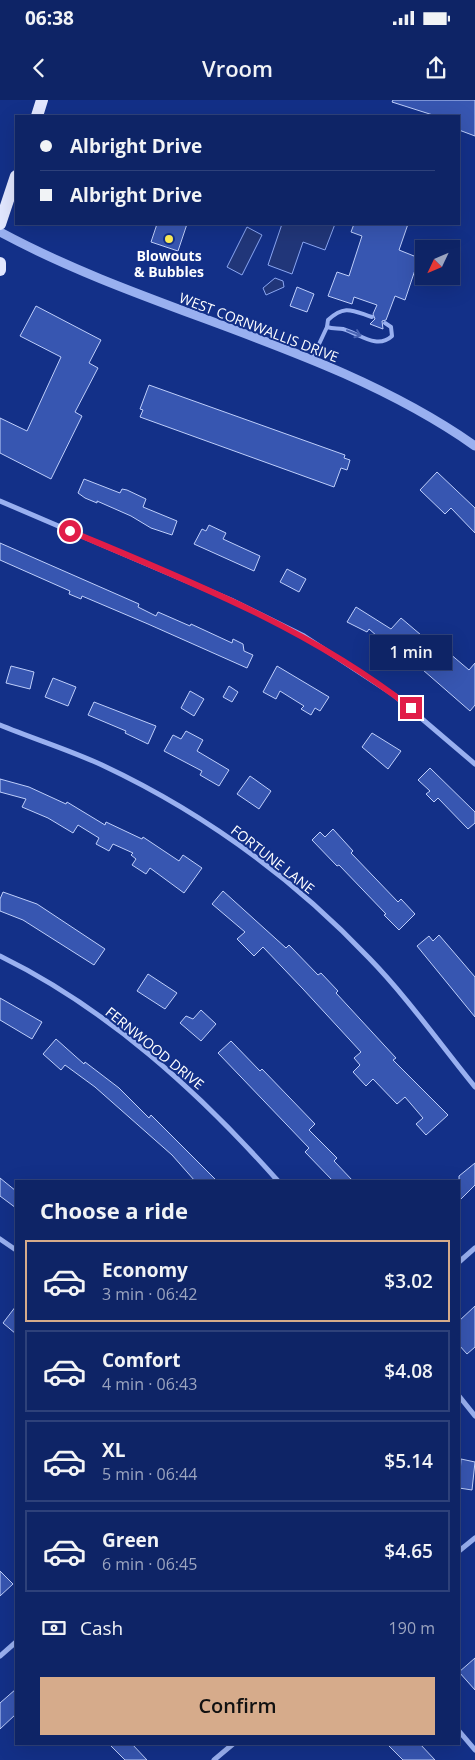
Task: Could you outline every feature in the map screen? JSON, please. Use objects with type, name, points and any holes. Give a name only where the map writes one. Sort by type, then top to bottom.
[{"type":"main road","points":[[36,115],[42,100]]},
{"type":"main road","points":[[0,224],[15,179]]},
{"type":"main road","points":[[0,263],[0,270]]},
{"type":"street","name":"WEST CORNWALLIS DRIVE","points":[[0,232],[30,248],[121,288],[312,361],[412,406],[475,446]]},
{"type":"street","points":[[0,501],[222,596],[304,636],[394,695],[475,764]]},
{"type":"street","name":"FORTUNE LANE","points":[[0,725],[102,765],[146,788],[239,844],[280,876],[370,959],[475,1087]]},
{"type":"street","name":"FERNWOOD DRIVE","points":[[0,956],[69,996],[149,1054],[231,1129],[277,1180]]},
{"type":"street","points":[[0,1239],[15,1249]]},
{"type":"street","points":[[460,1261],[475,1248]]},
{"type":"street","points":[[460,1397],[475,1416]]},
{"type":"street","points":[[460,1550],[475,1538]]},
{"type":"street","points":[[0,1656],[15,1643]]},
{"type":"street","points":[[460,1732],[475,1750]]},
{"type":"street","points":[[217,1759],[232,1745]]},
{"type":"lane","points":[[312,361],[328,326],[328,320],[337,312],[348,309],[372,317]]},
{"type":"lane","points":[[328,326],[377,342],[386,342],[392,336],[391,327],[385,323]]},
{"type":"water","points":[[282,225],[335,225],[325,250],[303,242],[292,274],[268,265]]},
{"type":"water","points":[[247,227],[262,235],[242,275],[227,267]]},
{"type":"water","points":[[275,278],[283,281],[284,287],[266,295],[263,288]]},
{"type":"building","points":[[393,100],[475,100],[475,136],[460,130],[460,115],[433,115],[392,102]]},
{"type":"building","points":[[157,225],[187,225],[178,251],[151,242]]},
{"type":"building","points":[[354,225],[408,225],[399,250],[415,256],[415,270],[405,300],[395,296],[386,320],[382,321],[383,329],[370,324],[375,319],[373,314],[377,305],[354,297],[352,304],[328,296],[337,272],[349,276],[362,236],[351,232]]},
{"type":"building","points":[[297,287],[314,294],[307,312],[290,306]]},
{"type":"building","points":[[36,306],[101,340],[89,363],[98,368],[75,412],[82,416],[51,479],[0,453],[0,418],[27,431],[61,357],[20,336]]},
{"type":"building","points":[[149,385],[345,455],[344,458],[350,460],[347,470],[341,468],[334,487],[140,417],[143,410],[140,409]]},
{"type":"building","points":[[437,472],[475,508],[475,533],[451,508],[445,514],[420,490]]},
{"type":"building","points":[[84,479],[120,493],[122,489],[127,490],[146,499],[143,507],[177,521],[172,535],[151,528],[131,516],[97,501],[97,503],[85,498],[78,493]]},
{"type":"building","points":[[209,525],[226,533],[223,539],[260,556],[254,571],[194,544],[202,529],[206,531]]},
{"type":"building","points":[[0,543],[139,604],[138,607],[156,616],[158,612],[190,626],[191,624],[232,643],[233,639],[243,644],[244,651],[253,655],[247,668],[82,596],[81,599],[69,594],[70,591],[0,560]]},
{"type":"building","points":[[287,569],[306,579],[299,592],[280,582]]},
{"type":"building","points":[[356,607],[391,629],[401,618],[421,635],[412,646],[406,641],[399,649],[396,646],[393,650],[369,629],[367,632],[347,622]]},
{"type":"building","points":[[442,647],[469,670],[475,663],[475,705],[470,711],[423,670]]},
{"type":"building","points":[[11,666],[34,672],[30,689],[6,683]]},
{"type":"building","points":[[277,666],[329,697],[320,711],[315,708],[311,715],[301,709],[304,706],[280,691],[276,699],[263,692]]},
{"type":"building","points":[[53,678],[76,687],[68,706],[45,697]]},
{"type":"building","points":[[229,686],[238,692],[232,702],[223,697]]},
{"type":"building","points":[[190,691],[204,699],[194,716],[181,708]]},
{"type":"building","points":[[94,702],[156,726],[148,744],[125,733],[126,731],[88,715]]},
{"type":"building","points":[[186,731],[203,740],[197,751],[229,770],[219,786],[200,775],[202,771],[164,751],[173,735],[181,739]]},
{"type":"building","points":[[372,733],[401,751],[388,769],[362,747]]},
{"type":"building","points":[[430,768],[475,812],[475,823],[468,829],[438,798],[434,802],[426,794],[430,791],[418,780]]},
{"type":"building","points":[[250,776],[271,791],[259,809],[237,794]]},
{"type":"building","points":[[0,779],[29,787],[66,804],[67,802],[105,825],[106,822],[142,839],[143,837],[179,861],[183,855],[202,868],[184,893],[150,868],[146,874],[132,865],[136,859],[131,855],[133,853],[113,844],[109,851],[96,844],[99,838],[78,825],[73,833],[48,818],[22,807],[26,799],[0,792]]},
{"type":"building","points":[[333,829],[353,851],[351,853],[398,902],[401,899],[415,914],[399,930],[339,865],[337,866],[312,840],[320,832],[325,837]]},
{"type":"building","points":[[223,891],[286,948],[289,945],[318,975],[321,973],[338,991],[336,993],[396,1058],[393,1060],[448,1115],[426,1135],[416,1124],[423,1118],[405,1097],[397,1104],[373,1079],[366,1086],[353,1072],[360,1065],[354,1058],[361,1052],[263,947],[254,956],[237,939],[245,932],[212,904]]},
{"type":"building","points":[[3,892],[37,904],[105,949],[94,965],[23,920],[0,911],[0,899]]},
{"type":"building","points":[[439,935],[475,977],[475,1017],[417,946],[429,936],[433,941]]},
{"type":"building","points":[[148,974],[177,993],[165,1009],[137,991]]},
{"type":"building","points":[[0,998],[42,1022],[32,1039],[0,1020]]},
{"type":"building","points":[[201,1010],[216,1024],[201,1041],[180,1023],[186,1016],[193,1019]]},
{"type":"building","points":[[56,1039],[84,1064],[85,1062],[119,1088],[149,1118],[151,1115],[216,1180],[194,1180],[172,1155],[95,1087],[65,1065],[61,1070],[43,1054]]},
{"type":"building","points":[[231,1041],[260,1071],[262,1069],[315,1124],[309,1130],[337,1158],[334,1161],[352,1180],[332,1180],[305,1152],[309,1148],[218,1053]]},
{"type":"building","points":[[475,1163],[475,1185],[460,1200],[460,1180],[459,1176]]},
{"type":"building","points":[[0,1178],[15,1190],[15,1207],[0,1196]]},
{"type":"building","points":[[475,1306],[475,1347],[467,1354],[460,1346],[460,1320]]},
{"type":"building","points":[[15,1307],[15,1333],[3,1323]]},
{"type":"building","points":[[461,1459],[475,1462],[472,1490],[460,1488]]},
{"type":"building","points":[[0,1571],[13,1584],[0,1596]]},
{"type":"building","points":[[475,1658],[475,1690],[460,1673]]},
{"type":"building","points":[[15,1690],[15,1715],[0,1729],[0,1703]]},
{"type":"building","points":[[110,1745],[133,1745],[147,1760],[125,1760]]},
{"type":"building","points":[[388,1745],[421,1745],[435,1760],[403,1760]]},
{"type":"place","name":"Blowouts & Bubbles","points":[[169,239]]},
{"type":"route","points":[[70,531],[231,600],[304,636],[376,682],[411,708]]}]
